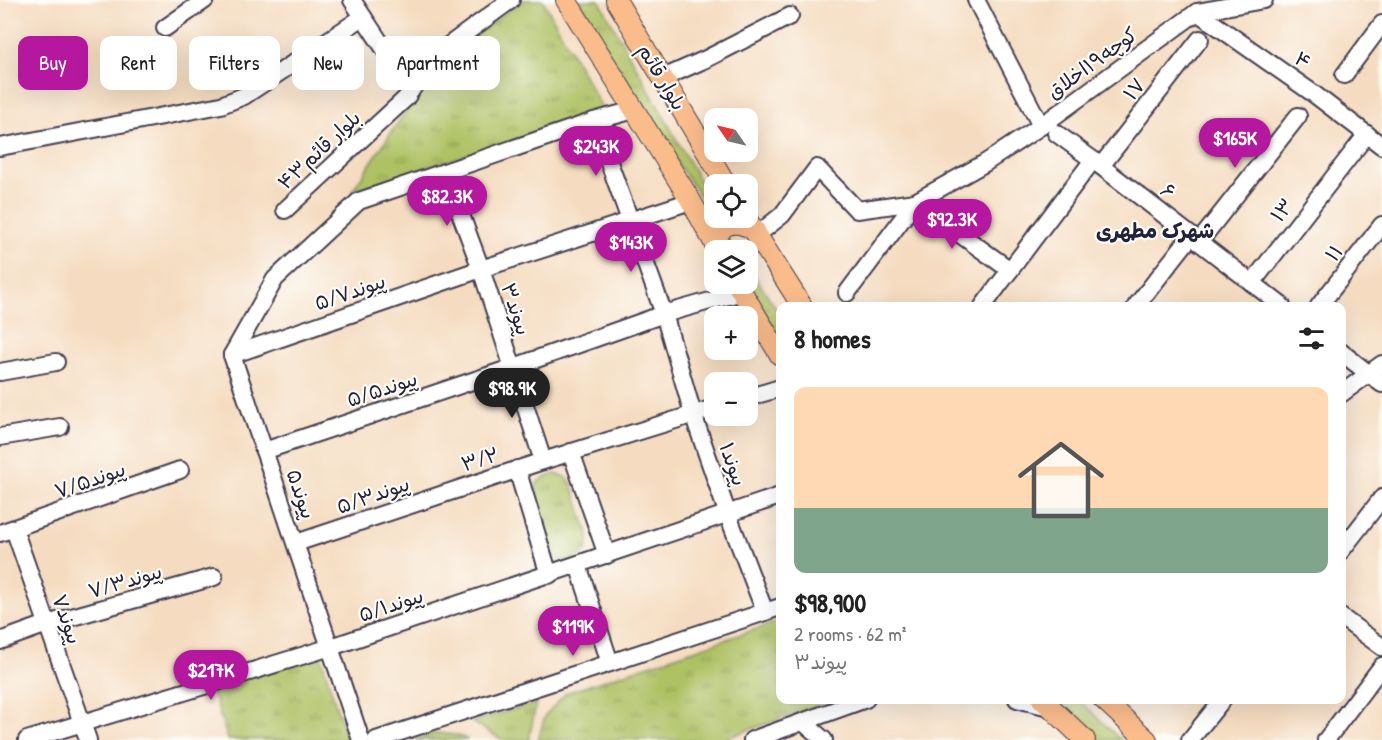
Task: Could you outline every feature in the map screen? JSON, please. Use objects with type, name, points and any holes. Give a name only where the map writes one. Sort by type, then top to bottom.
[{"type":"main road","name":"بلوار قائم","points":[[566,0],[712,240]]},
{"type":"main road","name":"بلوار قائم","points":[[616,0],[719,174]]},
{"type":"main road","points":[[692,204],[704,214]]},
{"type":"main road","points":[[753,228],[799,302]]},
{"type":"main road","points":[[743,294],[776,348]]},
{"type":"main road","points":[[1047,704],[1085,740]]},
{"type":"main road","points":[[1108,704],[1147,740]]},
{"type":"street","points":[[165,28],[206,0]]},
{"type":"street","points":[[352,0],[376,36]]},
{"type":"street","name":"بلوار قائم۴۳","points":[[462,36],[511,0]]},
{"type":"street","points":[[976,0],[1048,130]]},
{"type":"street","points":[[1196,6],[1264,0]]},
{"type":"street","name":"کوچه۱۹اخلاق","points":[[915,202],[1048,130],[1196,6]]},
{"type":"street","name":"۴","points":[[1196,6],[1382,146]]},
{"type":"street","points":[[663,78],[790,16]]},
{"type":"street","points":[[0,147],[221,105],[244,96],[363,17]]},
{"type":"street","points":[[1344,75],[1382,24]]},
{"type":"street","name":"۱۷","points":[[986,302],[1200,39]]},
{"type":"street","name":"بلوار قائم۴۳","points":[[285,210],[406,98],[410,90]]},
{"type":"street","points":[[232,355],[275,279],[359,201],[594,121],[634,110]]},
{"type":"street","points":[[1140,302],[1298,116]]},
{"type":"street","name":"پیوند۱","points":[[594,121],[664,315],[693,414],[728,515],[772,610]]},
{"type":"street","name":"۶","points":[[1048,130],[1097,163],[1276,302]]},
{"type":"street","name":"۱۳","points":[[1252,283],[1367,134]]},
{"type":"street","points":[[758,226],[782,215],[817,168],[857,210],[915,202],[1010,270]]},
{"type":"street","name":"پیوند۳","points":[[445,172],[481,269],[543,461]]},
{"type":"street","points":[[848,292],[915,202]]},
{"type":"street","name":"پیوند۵/۷","points":[[232,355],[481,269],[692,204]]},
{"type":"street","name":"۱۱","points":[[1322,302],[1382,225]]},
{"type":"street","name":"پیوند۵/۵","points":[[264,451],[722,294]]},
{"type":"street","name":"پیوند۵","points":[[232,355],[361,740]]},
{"type":"street","points":[[1346,355],[1378,374]]},
{"type":"street","points":[[0,372],[56,362]]},
{"type":"street","points":[[1346,391],[1378,374]]},
{"type":"street","points":[[758,395],[776,389]]},
{"type":"street","name":"۳/۲","points":[[430,498],[704,411]]},
{"type":"street","points":[[0,437],[60,427]]},
{"type":"street","points":[[571,452],[607,555]]},
{"type":"street","points":[[517,469],[549,574]]},
{"type":"street","name":"پیوند۷/۵","points":[[7,531],[180,470]]},
{"type":"street","name":"پیوند۵/۱","points":[[27,740],[331,647],[776,497]]},
{"type":"street","name":"پیوند۵/۳","points":[[296,543],[430,498]]},
{"type":"street","points":[[1346,545],[1379,502]]},
{"type":"street","name":"پیوند۷","points":[[7,531],[47,624],[88,740]]},
{"type":"street","points":[[578,565],[610,663]]},
{"type":"street","name":"پیوند۷/۳","points":[[0,640],[47,624],[214,577]]},
{"type":"street","points":[[376,740],[772,610]]},
{"type":"street","points":[[1346,620],[1382,647]]},
{"type":"street","points":[[1326,740],[1382,666]]},
{"type":"street","points":[[752,740],[852,704]]},
{"type":"street","points":[[1190,740],[1219,704]]},
{"type":"street","points":[[803,722],[824,740]]},
{"type":"green space","points":[[523,0],[543,0],[604,112],[352,191],[420,90],[500,90],[500,36],[474,36]]},
{"type":"green space","points":[[579,0],[599,0],[704,189],[704,202],[678,164]]},
{"type":"green space","points":[[758,281],[776,308],[776,335],[753,294],[758,294]]},
{"type":"green space","points":[[555,474],[565,477],[572,484],[589,536],[585,553],[567,562],[558,559],[552,553],[539,517],[535,497],[538,482]]},
{"type":"green space","points":[[776,622],[776,704],[821,704],[721,740],[538,740],[545,716],[566,693]]},
{"type":"green space","points":[[320,653],[346,738],[339,740],[228,740],[211,688]]},
{"type":"green space","points":[[536,703],[529,740],[502,740],[472,722]]},
{"type":"green space","points":[[1061,704],[1083,704],[1121,740],[1097,740]]},
{"type":"green space","points":[[435,733],[457,735],[468,740],[415,740]]},
{"type":"district","name":"شهرک مطهری","points":[[1155,231]]}]
